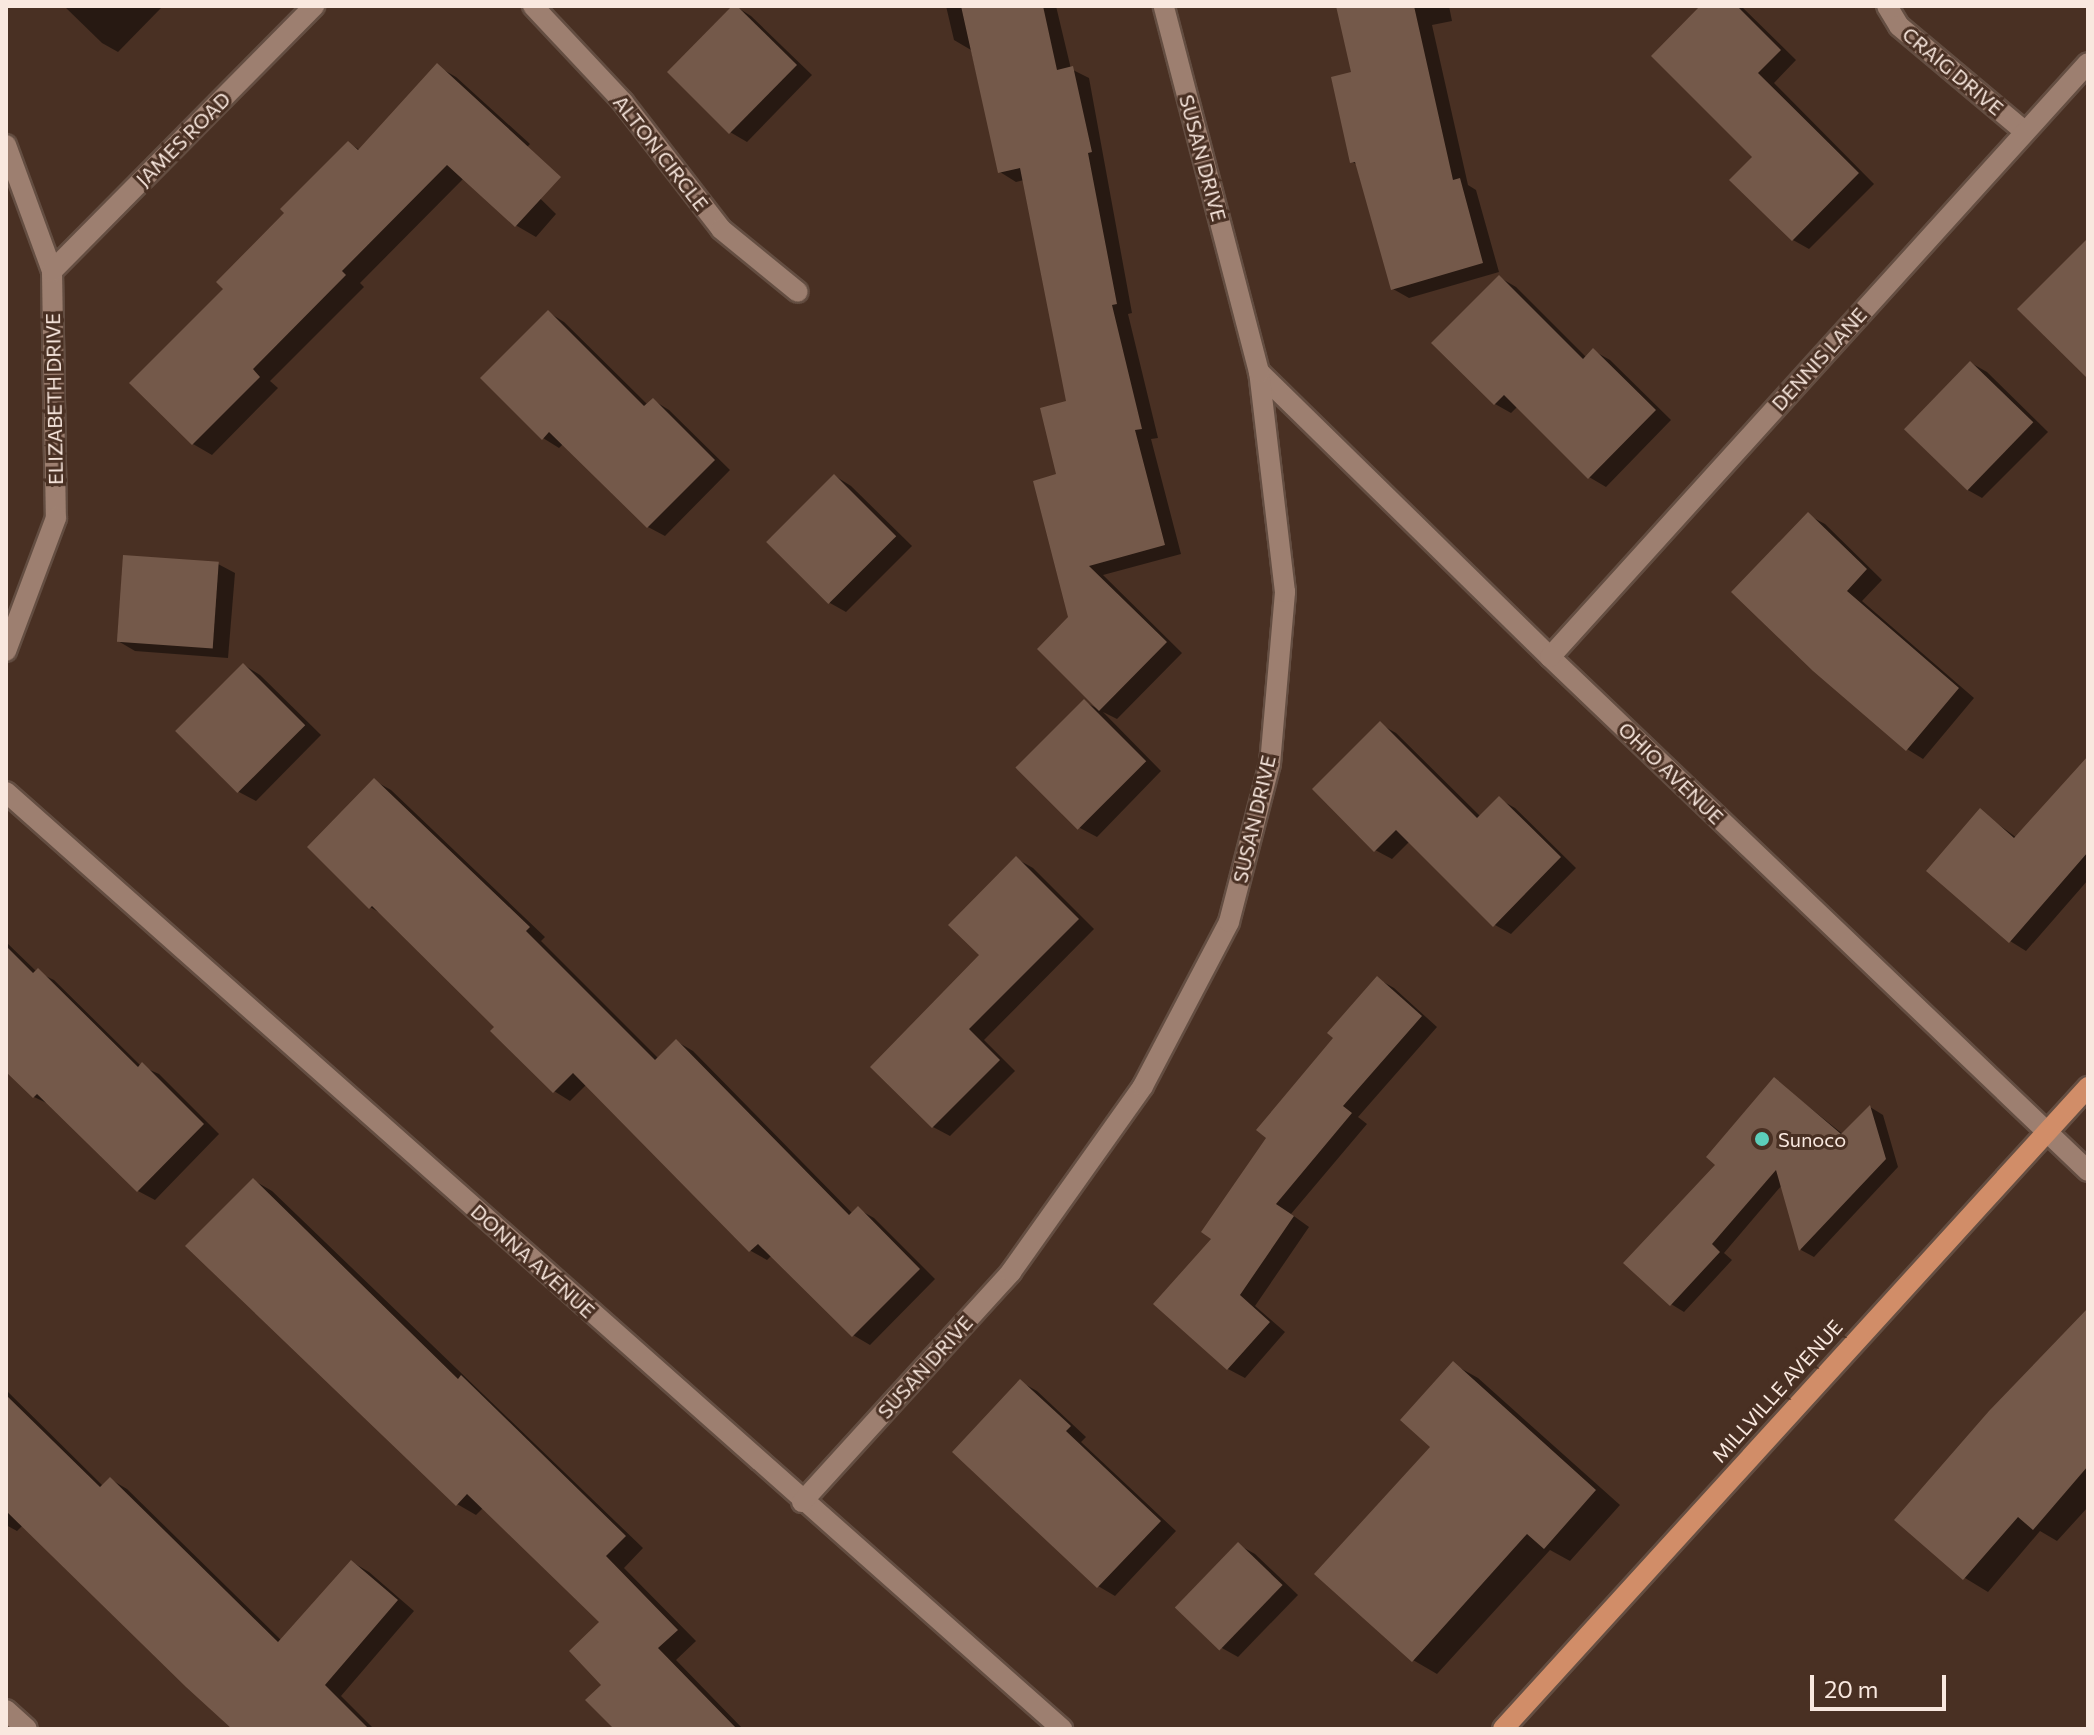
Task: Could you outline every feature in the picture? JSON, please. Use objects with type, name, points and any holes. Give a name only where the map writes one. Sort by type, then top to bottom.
[{"type":"main road","name":"MILLVILLE AVENUE","points":[[1503,1729],[2088,1087]]},
{"type":"street","name":"JAMES ROAD","points":[[52,271],[314,6]]},
{"type":"street","name":"ALTON CIRCLE","points":[[533,6],[623,102],[721,229],[798,292]]},
{"type":"street","name":"SUSAN DRIVE","points":[[802,1502],[1011,1272],[1143,1086],[1229,922],[1270,764],[1285,592],[1259,372],[1164,6]]},
{"type":"street","name":"CRAIG DRIVE","points":[[1887,6],[1899,26],[2024,131]]},
{"type":"street","name":"DENNIS LANE","points":[[1550,657],[2088,63]]},
{"type":"street","name":"ELIZABETH DRIVE","points":[[6,145],[52,271],[56,518],[6,651]]},
{"type":"street","name":"OHIO AVENUE","points":[[1259,372],[1550,657],[2088,1171]]},
{"type":"street","name":"DONNA AVENUE","points":[[6,792],[802,1502],[1062,1729]]},
{"type":"street","points":[[6,1710],[27,1729]]},
{"type":"building","points":[[732,6],[737,6],[797,65],[729,134],[667,72]]},
{"type":"building","points":[[961,6],[1043,6],[1057,70],[1073,66],[1092,152],[1088,153],[1117,304],[1112,305],[1142,429],[1135,430],[1165,545],[1089,566],[1167,642],[1099,711],[1037,649],[1068,617],[1033,481],[1056,474],[1040,408],[1066,401],[1020,168],[998,173]]},
{"type":"building","points":[[1336,6],[1414,6],[1453,180],[1460,178],[1483,263],[1391,290],[1355,162],[1350,163],[1331,77],[1351,72]]},
{"type":"building","points":[[1700,6],[1737,6],[1781,50],[1758,73],[1859,173],[1792,241],[1729,180],[1752,157],[1651,56]]},
{"type":"building","points":[[437,63],[561,177],[515,227],[447,165],[342,271],[346,275],[253,369],[260,377],[192,445],[129,383],[223,289],[216,282],[284,213],[280,209],[348,141],[358,150]]},
{"type":"building","points":[[2088,238],[2088,379],[2017,309]]},
{"type":"building","points":[[1499,275],[1583,359],[1593,348],[1656,410],[1588,479],[1504,395],[1494,405],[1431,343]]},
{"type":"building","points":[[548,310],[644,406],[653,398],[715,460],[647,528],[549,432],[542,440],[480,378]]},
{"type":"building","points":[[1970,361],[2033,422],[1967,490],[1904,429]]},
{"type":"building","points":[[834,474],[896,536],[828,604],[766,542]]},
{"type":"building","points":[[1808,512],[1867,569],[1847,591],[1959,688],[1906,751],[1813,671],[1731,592]]},
{"type":"building","points":[[123,555],[219,562],[213,648],[117,642]]},
{"type":"building","points":[[243,663],[305,725],[237,793],[175,731]]},
{"type":"building","points":[[1084,699],[1146,761],[1078,830],[1015,768]]},
{"type":"building","points":[[1380,721],[1477,818],[1499,796],[1561,857],[1493,927],[1396,830],[1374,852],[1312,789]]},
{"type":"building","points":[[2088,756],[2088,852],[2009,943],[1926,871],[1980,808],[2014,838]]},
{"type":"building","points":[[374,778],[530,927],[526,931],[655,1060],[676,1039],[849,1215],[858,1206],[920,1269],[852,1337],[758,1244],[749,1252],[573,1073],[553,1093],[490,1031],[494,1027],[372,906],[369,909],[307,847]]},
{"type":"building","points":[[1016,856],[1079,919],[969,1029],[1000,1060],[932,1128],[870,1067],[979,955],[948,925]]},
{"type":"building","points":[[6,946],[33,973],[38,968],[138,1067],[142,1062],[204,1124],[137,1192],[37,1094],[33,1098],[6,1072]]},
{"type":"building","points":[[1377,976],[1422,1016],[1343,1106],[1352,1113],[1276,1204],[1294,1216],[1240,1295],[1270,1322],[1227,1370],[1153,1304],[1211,1239],[1201,1232],[1266,1138],[1256,1130],[1333,1038],[1327,1033]]},
{"type":"building","points":[[1774,1077],[1841,1134],[1870,1105],[1886,1159],[1799,1251],[1776,1170],[1712,1244],[1720,1252],[1670,1306],[1623,1263],[1715,1165],[1706,1157]]},
{"type":"building","points":[[253,1178],[458,1379],[461,1375],[626,1536],[606,1556],[678,1630],[658,1648],[737,1729],[614,1729],[585,1700],[601,1685],[569,1651],[599,1622],[467,1494],[456,1506],[185,1246]]},
{"type":"building","points":[[2088,1308],[2088,1466],[2033,1530],[2018,1517],[1963,1580],[1894,1520],[1989,1411]]},
{"type":"building","points":[[1453,1361],[1596,1490],[1544,1549],[1527,1534],[1412,1662],[1314,1574],[1430,1447],[1400,1420]]},
{"type":"building","points":[[1020,1379],[1071,1426],[1066,1431],[1161,1521],[1097,1588],[952,1452]]},
{"type":"building","points":[[6,1395],[100,1487],[110,1477],[278,1642],[351,1560],[398,1600],[325,1685],[369,1729],[232,1729],[186,1687],[6,1511]]},
{"type":"building","points":[[1238,1542],[1283,1585],[1219,1651],[1175,1607]]},
{"type":"place","name":"Sunoco","points":[[1762,1139]]}]
